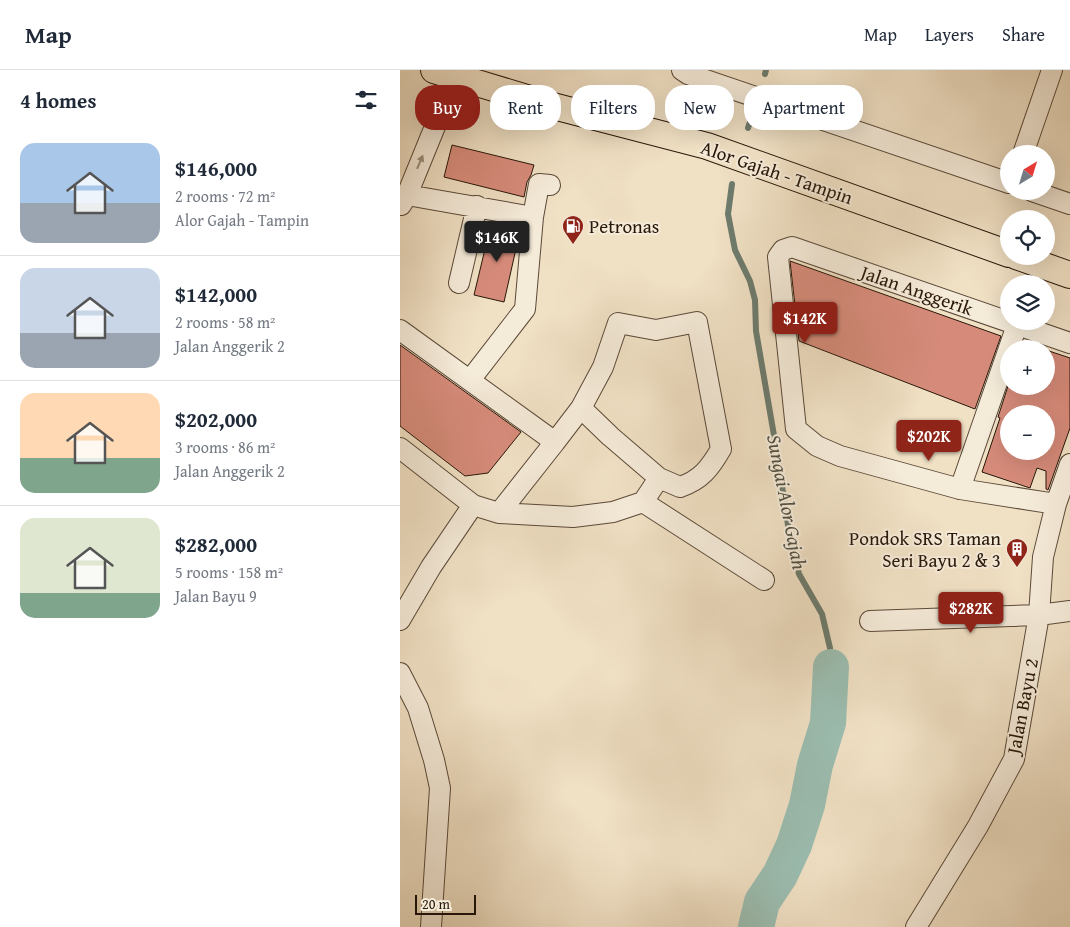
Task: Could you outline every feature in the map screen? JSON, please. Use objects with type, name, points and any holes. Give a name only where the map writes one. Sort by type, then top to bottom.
[{"type":"main road","name":"Alor Gajah - Tampin","points":[[446,72],[553,106],[707,146],[1000,251]]},
{"type":"main road","points":[[1042,265],[1070,275]]},
{"type":"street","points":[[1026,145],[1052,70]]},
{"type":"street","points":[[446,72],[403,200],[478,206],[533,217]]},
{"type":"street","points":[[685,72],[1000,180]]},
{"type":"street","points":[[470,380],[525,308],[533,217],[539,184],[550,185]]},
{"type":"street","points":[[1055,199],[1070,204]]},
{"type":"street","points":[[459,283],[478,206]]},
{"type":"street","name":"Jalan Anggerik","points":[[960,489],[840,456],[817,446],[796,429],[778,257],[784,250],[792,247],[1000,319]]},
{"type":"street","points":[[499,514],[581,408],[603,367],[618,323],[656,330],[697,322],[721,449],[712,466],[693,483],[680,487],[659,478],[581,408]]},
{"type":"street","points":[[400,330],[555,442]]},
{"type":"street","points":[[1015,330],[960,489],[1056,504]]},
{"type":"street","name":"Jalan Anggerik","points":[[1032,330],[1070,343]]},
{"type":"street","points":[[400,448],[473,506],[499,514],[573,518],[612,512],[643,502],[659,478]]},
{"type":"street","name":"Jalan Bayu 2","points":[[916,927],[978,826],[1014,759],[1039,614],[1043,557],[1056,504],[1070,464]]},
{"type":"street","points":[[643,502],[764,580]]},
{"type":"street","points":[[400,620],[431,567],[473,506]]},
{"type":"street","points":[[870,620],[1039,614],[1070,611]]},
{"type":"street","points":[[400,673],[418,708],[434,760],[440,788],[431,927]]},
{"type":"building","points":[[452,145],[534,165],[527,182],[524,197],[444,177]]},
{"type":"building","points":[[491,224],[520,231],[504,302],[474,295]]},
{"type":"building","points":[[790,261],[1001,336],[975,409],[799,341]]},
{"type":"building","points":[[400,345],[521,432],[488,473],[465,476],[400,426]]},
{"type":"building","points":[[1055,353],[1070,358],[1070,428],[1048,490],[1046,489],[1046,471],[1037,468],[1030,488],[982,472],[1000,418],[1000,460],[1055,460],[1055,405],[1002,405],[1005,395],[1055,395]]},
{"type":"waterway","name":"Sungai Alor Gajah","points":[[765,74],[766,70]]},
{"type":"waterway","name":"Sungai Alor Gajah","points":[[732,184],[728,214],[735,250],[750,281],[755,300],[756,331],[790,538],[799,574],[822,614],[830,648],[831,667]]},
{"type":"waterway","name":"Sungai Alor Gajah","points":[[756,927],[762,902],[780,875],[794,845],[807,805],[815,765],[828,723],[831,667]]},
{"type":"place","name":"Petronas","points":[[573,245]]},
{"type":"place","name":"Pondok SRS Taman Seri Bayu 2 & 3","points":[[1017,568]]}]
